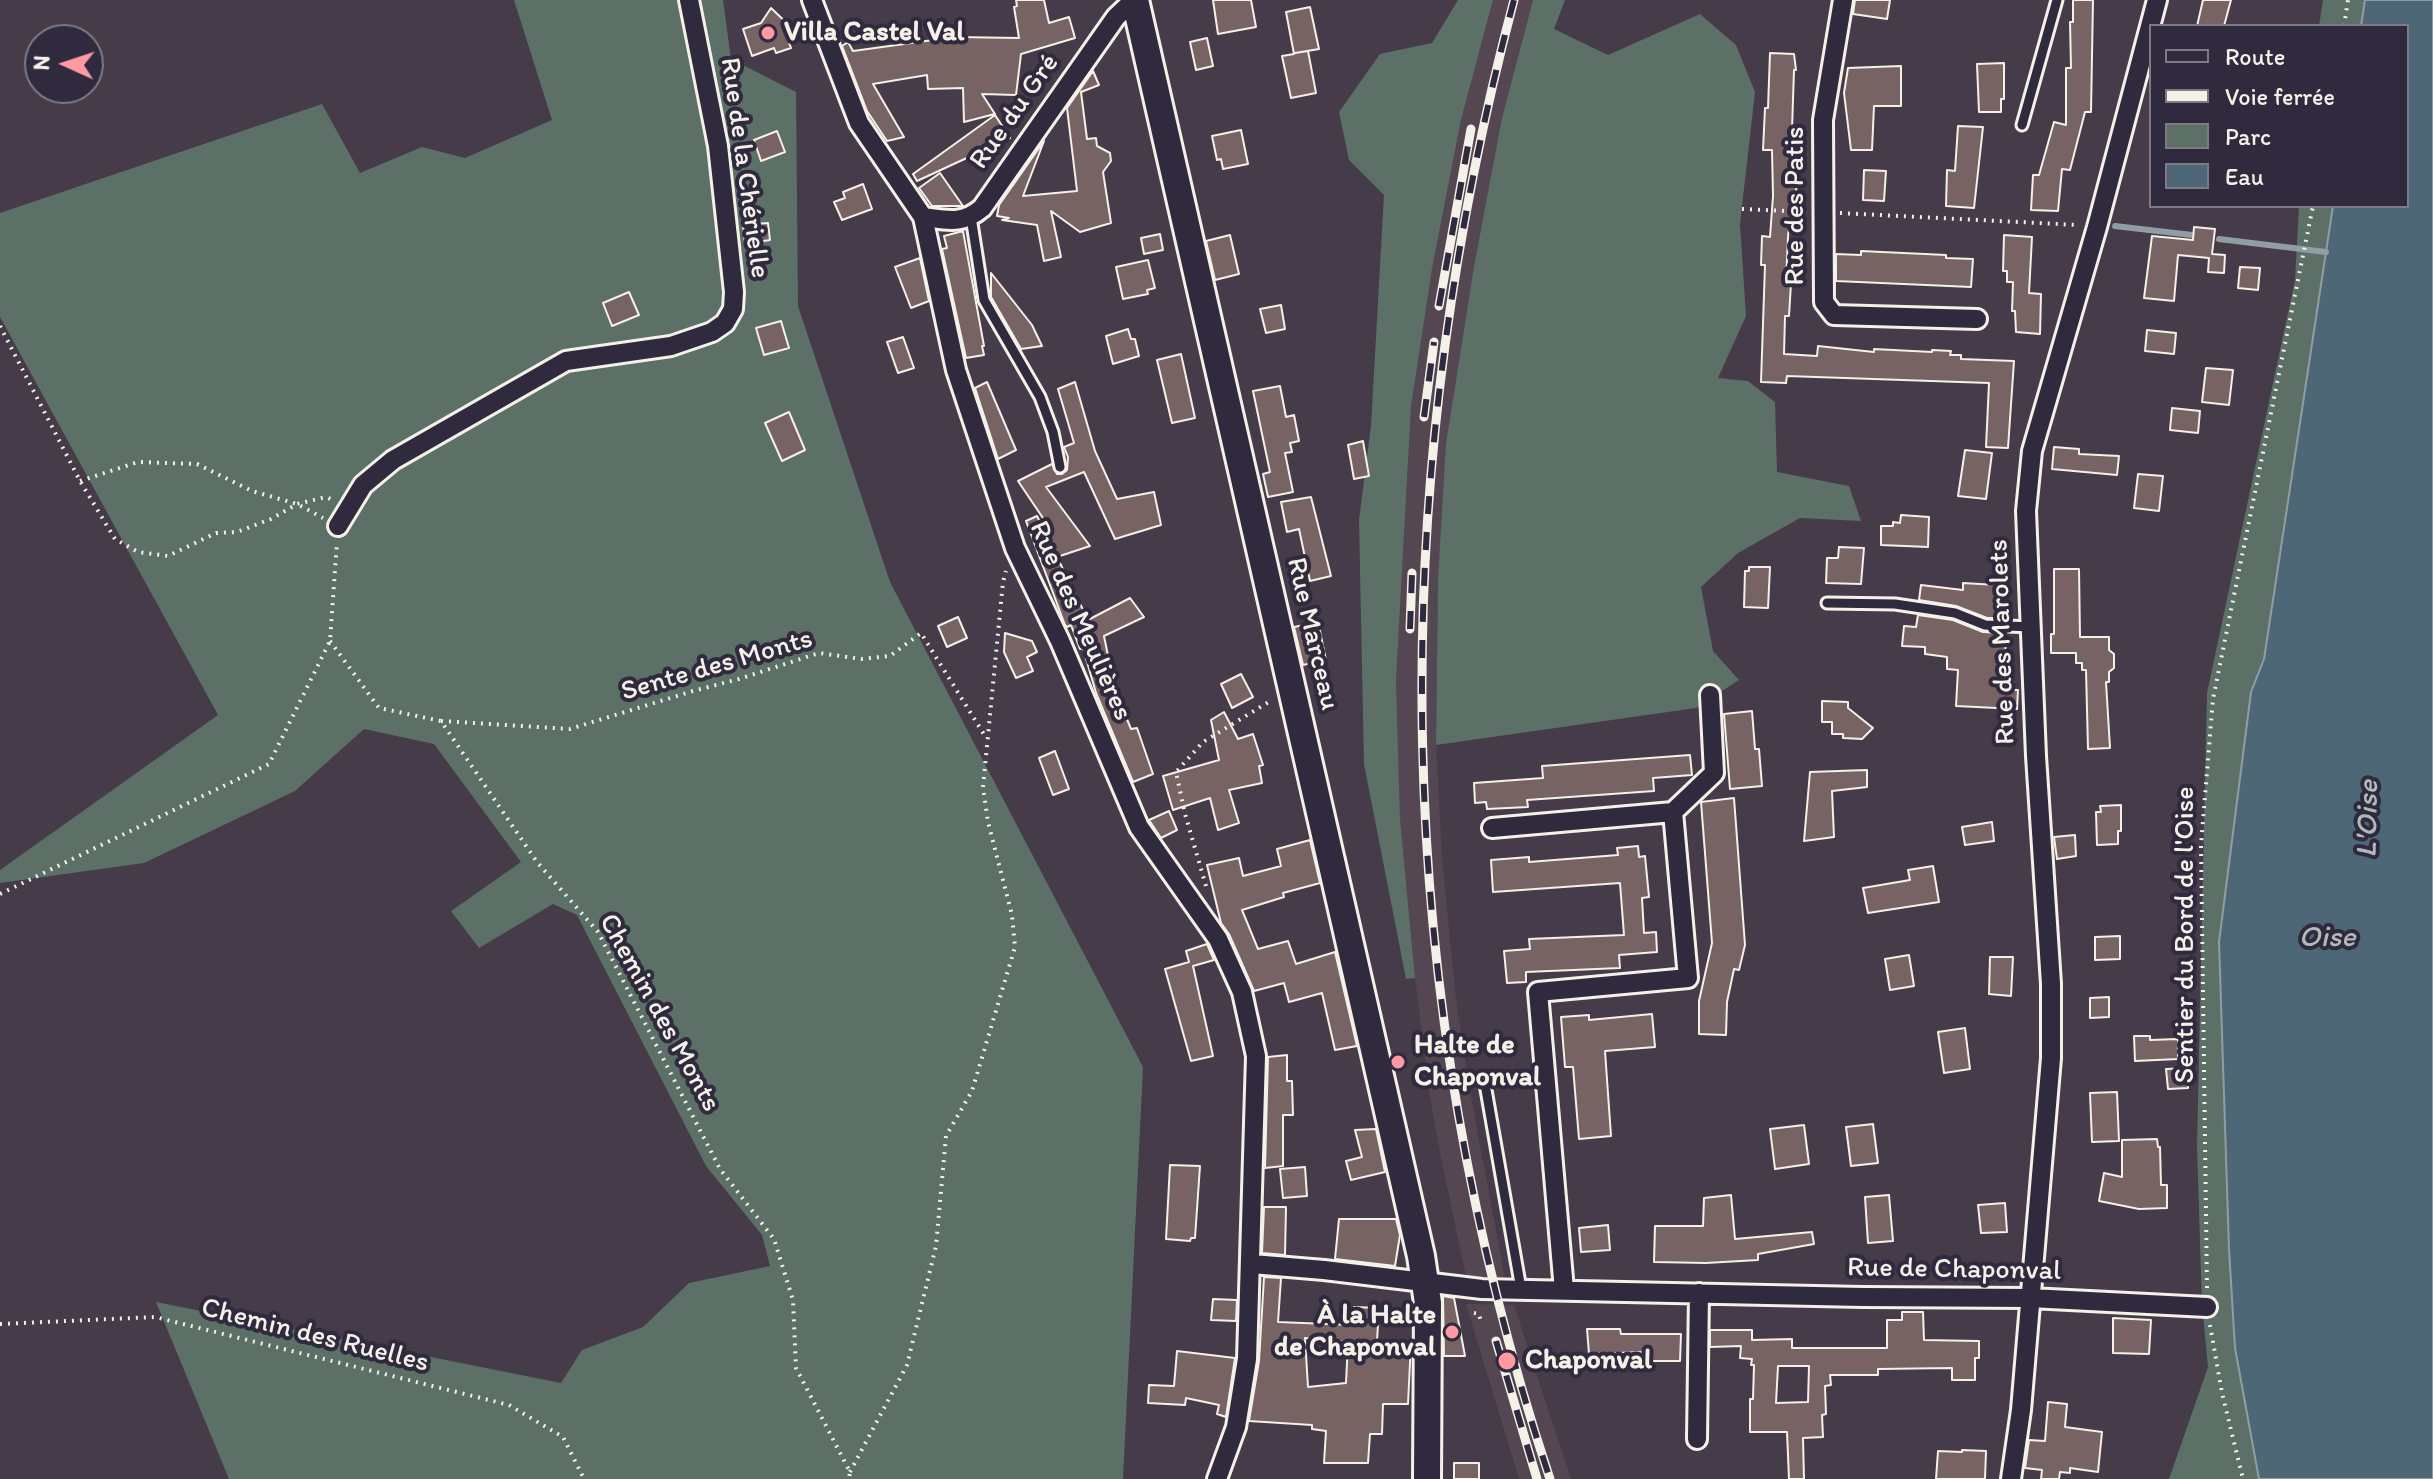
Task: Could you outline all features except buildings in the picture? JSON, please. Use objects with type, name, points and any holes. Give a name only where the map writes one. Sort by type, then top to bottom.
[{"type":"main road","name":"Rue Marceau","points":[[1134,0],[1425,1282],[1428,1303],[1427,1479]]},
{"type":"street","name":"Rue de la Chérielle","points":[[338,526],[363,485],[393,460],[566,361],[671,346],[712,332],[725,323],[733,309],[734,292],[718,146],[689,0]]},
{"type":"street","name":"Rue des Meulières","points":[[812,0],[859,123],[923,217],[956,370],[1015,548],[1060,641],[1139,827],[1218,939],[1242,992],[1252,1027],[1256,1056],[1247,1359],[1236,1427],[1217,1479]]},
{"type":"street","name":"Rue du Gré","points":[[971,217],[982,208],[1116,17],[1134,0]]},
{"type":"street","name":"Rue des Patis","points":[[1843,0],[1823,120],[1824,302],[1834,315],[1977,319]]},
{"type":"street","name":"Rue des Marolets","points":[[2151,24],[2157,0]]},
{"type":"street","name":"Rue des Marolets","points":[[2011,1479],[2021,1410],[2051,1058],[2051,984],[2036,756],[2026,511],[2032,451],[2097,227],[2149,30]]},
{"type":"street","points":[[923,217],[952,221],[971,217]]},
{"type":"street","points":[[1492,828],[1673,812],[1714,773],[1710,695]]},
{"type":"street","points":[[1564,1290],[1538,992],[1688,978],[1673,812]]},
{"type":"street","name":"Rue de Chaponval","points":[[1252,1264],[1466,1288],[2030,1298],[2207,1307]]},
{"type":"street","points":[[1697,1439],[1699,1293]]},
{"type":"lane","points":[[2022,125],[2057,0]]},
{"type":"lane","points":[[971,217],[984,300],[1040,397],[1053,432],[1060,467]]},
{"type":"lane","points":[[1827,603],[1895,604],[1955,613],[1985,625],[2031,627]]},
{"type":"lane","points":[[1485,1084],[1521,1289]]},
{"type":"path","points":[[2344,24],[2348,0]]},
{"type":"path","name":"Sentier du Bord de l'Oise","points":[[2243,1479],[2222,1393],[2207,1307],[2201,845],[2213,699],[2313,208]]},
{"type":"path","points":[[1742,209],[2097,227]]},
{"type":"path","points":[[0,326],[80,481],[115,539],[138,552],[168,556],[216,533],[237,532],[271,519],[297,504],[326,497],[349,508]]},
{"type":"path","points":[[0,894],[269,764],[330,641],[338,526],[297,504],[252,491],[197,464],[138,462],[80,481]]},
{"type":"path","points":[[849,1479],[907,1365],[936,1246],[946,1136],[972,1091],[1015,947],[1012,915],[985,799],[986,738],[1003,582],[1015,548]]},
{"type":"path","name":"Sente des Monts","points":[[441,721],[570,729],[819,653],[861,659],[890,656],[921,633],[986,738]]},
{"type":"path","points":[[330,641],[379,708],[441,721]]},
{"type":"path","points":[[1209,897],[1176,772],[1203,742],[1292,691]]},
{"type":"path","name":"Chemin des Monts","points":[[441,721],[537,862],[598,932],[720,1169],[774,1239],[793,1300],[796,1368],[850,1472]]},
{"type":"path","points":[[1474,1313],[1479,1314],[1481,1322]]},
{"type":"path","name":"Chemin des Ruelles","points":[[0,1324],[155,1317],[509,1405],[563,1437],[584,1479]]},
{"type":"shaded area","points":[[1493,0],[1533,0],[1502,118],[1438,579],[1436,745],[1442,856],[1455,991],[1468,1081],[1505,1278],[1466,1276],[1429,1093],[1400,818],[1396,681],[1411,407],[1432,269],[1461,120]]},
{"type":"shaded area","points":[[1466,1304],[1514,1305],[1571,1479],[1519,1479]]},
{"type":"green space","points":[[514,0],[723,0],[731,59],[796,92],[798,306],[890,582],[1143,1067],[1123,1479],[229,1479],[156,1302],[561,1383],[582,1350],[643,1327],[689,1283],[770,1266],[762,1235],[706,1166],[577,915],[553,904],[479,948],[451,911],[521,862],[434,744],[364,729],[295,791],[144,863],[0,883],[0,870],[218,715],[0,317],[0,213],[322,104],[360,173],[422,147],[465,158],[552,120]]},
{"type":"green space","points":[[1458,0],[1493,0],[1461,120],[1432,269],[1411,407],[1396,681],[1400,818],[1415,978],[1406,979],[1364,764],[1359,520],[1371,426],[1384,195],[1349,160],[1339,112],[1380,54],[1432,43]]},
{"type":"green space","points":[[1533,0],[1565,0],[1554,29],[1608,55],[1700,14],[1736,45],[1755,92],[1740,224],[1746,316],[1718,378],[1748,381],[1775,402],[1777,472],[1849,486],[1861,521],[1800,518],[1738,553],[1701,587],[1713,651],[1739,680],[1696,708],[1436,745],[1438,579],[1446,444],[1502,118]]},
{"type":"green space","points":[[2323,0],[2366,0],[2362,24],[2319,24]]},
{"type":"green space","points":[[2299,208],[2333,208],[2262,1479],[2169,1479],[2208,1367],[2202,1304],[2197,1147],[2207,693],[2295,280]]},
{"type":"water","name":"Oise","points":[[2365,0],[2433,0],[2433,1479],[2259,1479],[2235,1348],[2219,942],[2251,692],[2264,659],[2333,208],[2409,208],[2409,24],[2361,24]]},
{"type":"waterway","points":[[2115,226],[2192,235]]},
{"type":"waterway","points":[[2219,239],[2326,252]]},
{"type":"railway","points":[[1514,0],[1471,185],[1442,371],[1425,557],[1422,742],[1433,928],[1458,1112],[1497,1296],[1550,1479]]},
{"type":"railway","points":[[1439,306],[1471,129]]},
{"type":"railway","points":[[1424,417],[1434,342]]},
{"type":"railway","points":[[1410,629],[1412,573]]},
{"type":"railway","points":[[1496,1341],[1537,1479]]},
{"type":"place","name":"Villa Castel Val","points":[[768,33]]},
{"type":"place","name":"Halte de Chaponval","points":[[1398,1062]]},
{"type":"place","name":"À la Halte de Chaponval","points":[[1452,1332]]},
{"type":"place","name":"Chaponval","points":[[1507,1361]]},
{"type":"water label","name":"L'Oise","points":[[2369,819]]}]
